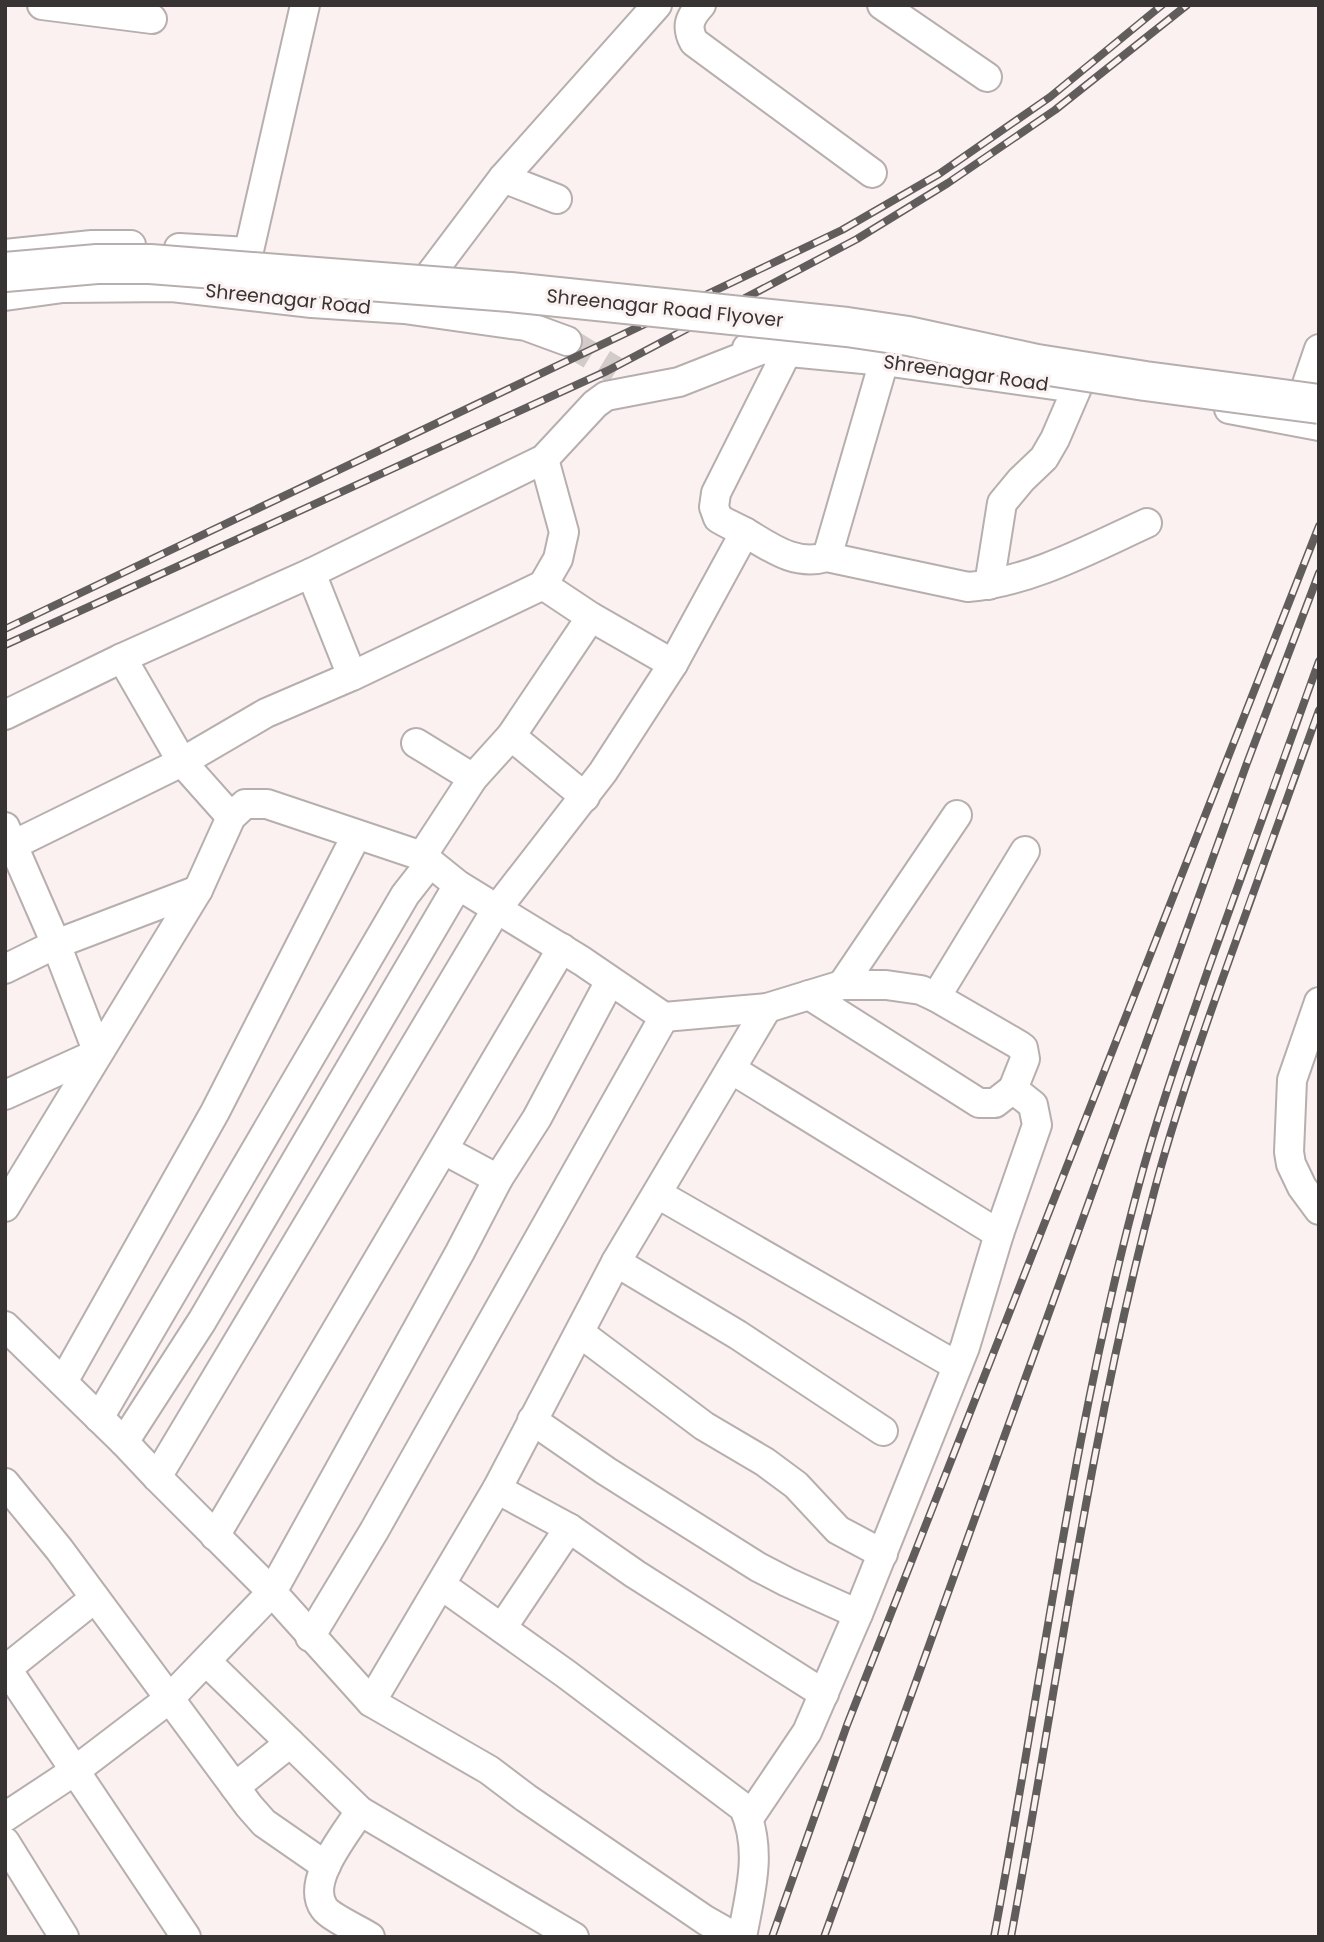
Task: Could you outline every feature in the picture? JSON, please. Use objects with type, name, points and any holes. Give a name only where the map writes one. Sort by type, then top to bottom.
[{"type":"highway","name":"Shreenagar Road Flyover","points":[[5,272],[97,264],[150,264],[666,307],[847,327],[908,336],[1311,417]]},
{"type":"street","points":[[42,5],[152,19]]},
{"type":"street","points":[[239,293],[306,5]]},
{"type":"street","points":[[701,5],[690,20],[688,30],[694,42],[872,173]]},
{"type":"street","points":[[882,5],[987,77]]},
{"type":"street","points":[[404,309],[503,178],[650,9]]},
{"type":"street","points":[[503,178],[557,199]]},
{"type":"street","points":[[5,254],[92,245],[249,252]]},
{"type":"street","name":"Shreenagar Road","points":[[5,296],[63,288],[172,287],[312,303],[404,309],[526,326],[567,341]]},
{"type":"street","points":[[1311,417],[1319,349]]},
{"type":"street","name":"Shreenagar Road","points":[[616,371],[643,376],[666,371],[719,350],[776,350],[884,361],[1311,417]]},
{"type":"street","points":[[5,715],[122,658],[311,573],[544,459],[595,404],[606,396],[679,382],[776,350]]},
{"type":"street","points":[[776,350],[716,493],[714,508],[718,518],[778,553],[801,560],[827,558],[968,587],[989,585],[1064,561],[1147,523]]},
{"type":"street","points":[[827,558],[884,361]]},
{"type":"street","points":[[989,585],[1002,503],[1044,458],[1077,388]]},
{"type":"street","points":[[98,1053],[56,944],[8,840],[182,762],[266,713],[352,676],[542,585],[558,559],[564,532],[544,459]]},
{"type":"street","points":[[156,1477],[496,910],[585,797],[673,664],[745,532]]},
{"type":"street","points":[[311,573],[352,676]]},
{"type":"street","points":[[542,585],[673,664]]},
{"type":"street","points":[[99,1418],[473,778],[512,736],[591,617]]},
{"type":"street","points":[[122,658],[182,762],[232,817]]},
{"type":"street","points":[[512,736],[585,797]]},
{"type":"street","points":[[415,743],[473,778]]},
{"type":"street","points":[[5,1207],[198,890],[232,817],[245,804],[267,804],[426,860],[458,885],[562,948],[664,1017],[768,1008],[809,995],[842,985],[886,985],[921,990],[936,997],[1023,1048],[1025,1059],[1013,1089],[995,1103],[979,1103],[809,995]]},
{"type":"street","points":[[842,985],[957,815]]},
{"type":"street","points":[[63,1382],[215,1112],[356,836]]},
{"type":"street","points":[[936,997],[1025,851]]},
{"type":"street","points":[[124,1441],[202,1321],[458,885]]},
{"type":"street","points":[[5,970],[56,944],[198,890]]},
{"type":"street","points":[[215,1536],[562,948]]},
{"type":"street","points":[[5,1817],[76,1770],[169,1699],[272,1592],[498,1179],[537,1118],[610,981]]},
{"type":"street","points":[[1319,1002],[1292,1080],[1289,1152],[1301,1187],[1319,1210]]},
{"type":"street","points":[[371,1702],[497,1489],[616,1262],[768,1008]]},
{"type":"street","points":[[310,1637],[381,1520],[664,1017]]},
{"type":"street","points":[[5,1095],[98,1053]]},
{"type":"street","points":[[731,1069],[999,1234]]},
{"type":"street","points":[[749,1818],[807,1732],[883,1554],[965,1347],[999,1234],[1037,1125],[1033,1105],[1013,1089]]},
{"type":"street","points":[[444,1150],[498,1179]]},
{"type":"street","points":[[658,1194],[957,1366]]},
{"type":"street","points":[[616,1262],[738,1335],[883,1431]]},
{"type":"street","points":[[5,1326],[124,1441],[156,1477],[272,1592],[371,1702],[489,1770],[701,1928],[735,1937]]},
{"type":"street","points":[[580,1333],[704,1426],[765,1462],[796,1485],[838,1530],[883,1554]]},
{"type":"street","points":[[533,1420],[606,1471],[758,1567],[858,1614]]},
{"type":"street","points":[[5,1483],[60,1549],[169,1699],[264,1822],[326,1866]]},
{"type":"street","points":[[497,1489],[569,1528],[635,1574],[824,1694]]},
{"type":"street","points":[[502,1628],[569,1528]]},
{"type":"street","points":[[441,1585],[744,1808],[753,1832],[755,1866],[742,1937]]},
{"type":"street","points":[[95,1598],[6,1669],[186,1937]]},
{"type":"street","points":[[207,1662],[360,1811],[574,1937]]},
{"type":"street","points":[[235,1787],[290,1743]]},
{"type":"street","points":[[360,1811],[320,1875],[319,1896],[324,1909],[370,1937]]},
{"type":"street","points":[[5,1842],[64,1937]]},
{"type":"tunnel","points":[[567,341],[616,371]]},
{"type":"railway","points":[[5,629],[842,230],[939,174],[1050,97],[1162,5]]},
{"type":"railway","points":[[5,645],[607,371],[857,239],[948,183],[1055,110],[1187,5]]},
{"type":"railway","points":[[772,1937],[847,1725],[1319,526]]},
{"type":"railway","points":[[824,1937],[1247,763],[1319,573]]},
{"type":"railway","points":[[994,1937],[1076,1467],[1094,1374],[1138,1188],[1190,1022],[1319,661]]},
{"type":"railway","points":[[1011,1937],[1092,1470],[1131,1284],[1154,1192],[1204,1033],[1319,710]]}]
